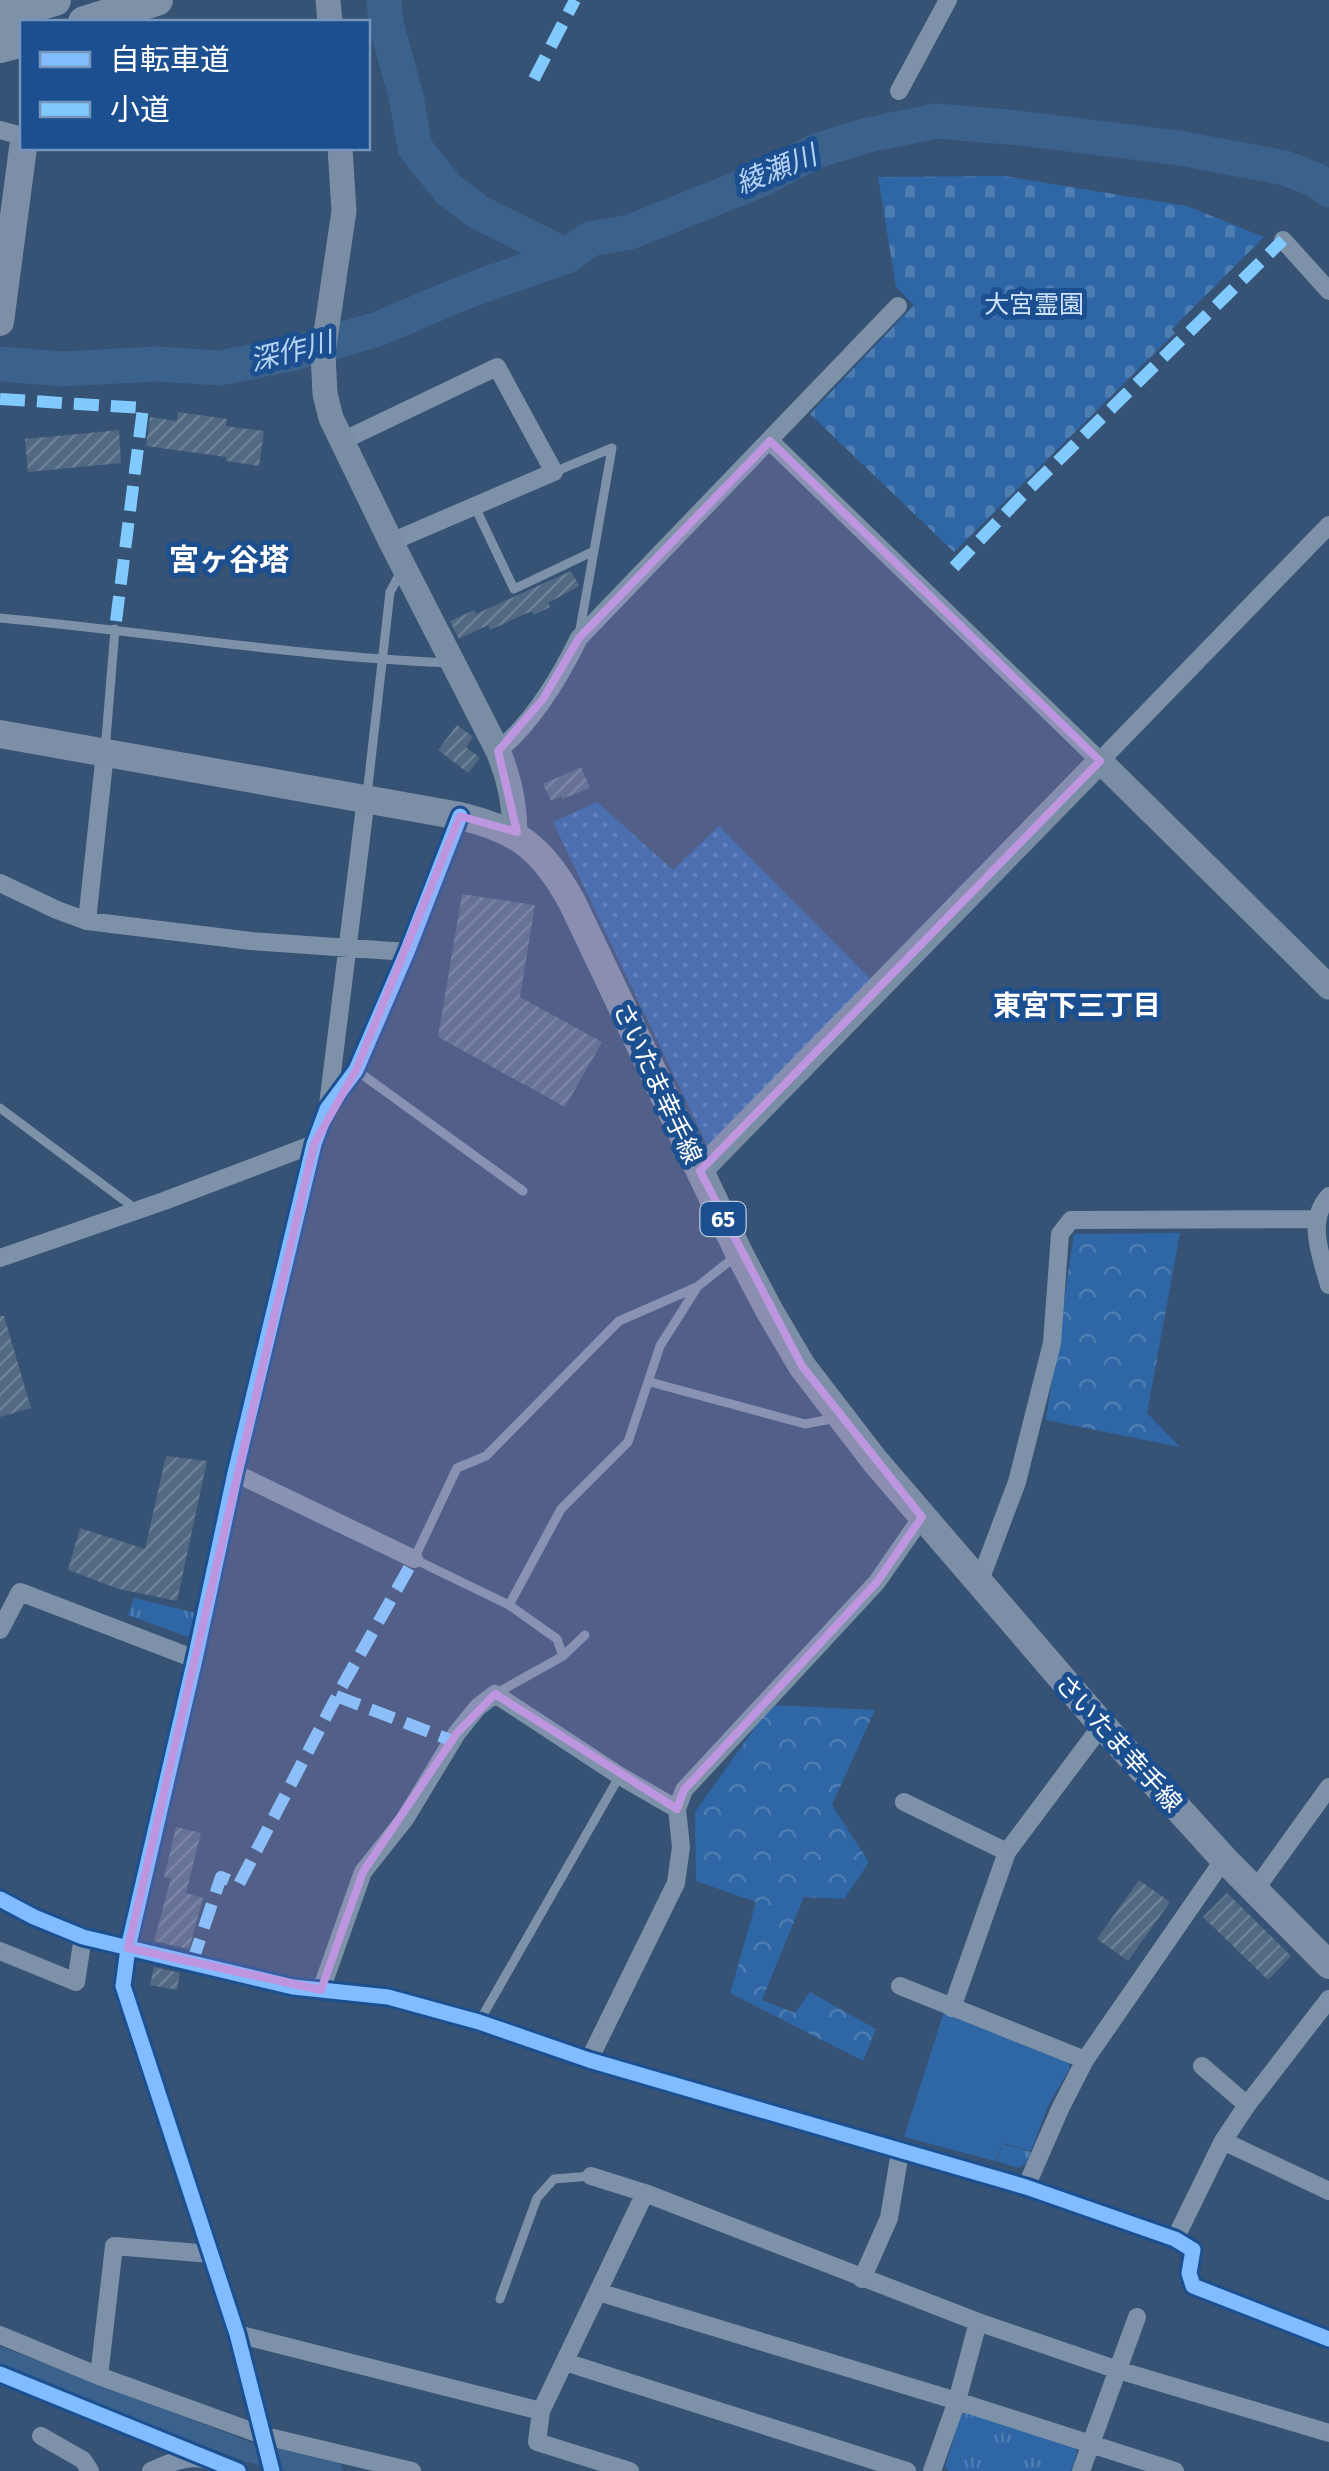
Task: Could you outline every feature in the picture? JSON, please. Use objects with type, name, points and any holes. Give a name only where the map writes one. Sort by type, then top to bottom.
[{"type":"highway","points":[[91,20],[157,0]]},
{"type":"highway","points":[[0,16],[42,7]]},
{"type":"main road","points":[[0,322],[23,150]]},
{"type":"main road","name":"さいたま幸手線","points":[[0,734],[460,816],[514,834],[531,846],[548,863],[566,892],[739,1253],[802,1366],[922,1518],[1102,1725],[1224,1860],[1329,1966]]},
{"type":"street","points":[[899,91],[948,0]]},
{"type":"street","points":[[340,150],[344,211],[323,353],[331,418],[498,751],[513,798],[514,834]]},
{"type":"street","points":[[1284,240],[1329,290]]},
{"type":"street","points":[[498,751],[544,699],[579,638],[898,306]]},
{"type":"street","points":[[340,442],[497,367],[554,472],[391,542]]},
{"type":"street","points":[[770,440],[1329,987]]},
{"type":"street","points":[[700,1171],[1329,525]]},
{"type":"street","points":[[87,921],[105,753]]},
{"type":"street","points":[[272,2471],[237,2334],[124,1986],[128,1948],[235,1473],[314,1144],[327,1109],[366,798]]},
{"type":"street","points":[[327,1109],[356,1070],[460,816]]},
{"type":"street","points":[[0,883],[87,921],[251,941],[407,952]]},
{"type":"street","points":[[0,1258],[314,1144]]},
{"type":"street","points":[[1329,1196],[1316,1219],[1318,1247],[1329,1285]]},
{"type":"street","points":[[979,1583],[1017,1482],[1039,1396],[1052,1344],[1060,1234],[1071,1220],[1316,1219]]},
{"type":"street","points":[[235,1473],[414,1559]]},
{"type":"street","points":[[589,2060],[676,1883],[681,1847],[677,1810],[684,1790],[877,1582],[922,1518]]},
{"type":"street","points":[[0,1630],[20,1592],[195,1659]]},
{"type":"street","points":[[321,1990],[363,1872],[405,1819],[478,1706],[495,1694],[677,1810]]},
{"type":"street","points":[[952,2008],[1008,1852],[1102,1725]]},
{"type":"street","points":[[1255,1890],[1329,1788]]},
{"type":"street","points":[[904,1802],[1008,1852]]},
{"type":"street","points":[[1026,2187],[1085,2060],[1224,1860]]},
{"type":"street","points":[[0,1899],[83,1937],[294,1988],[388,1997],[480,2022],[589,2060],[1026,2187],[1175,2238],[1193,2250],[1188,2274],[1193,2286],[1329,2339]]},
{"type":"street","points":[[0,1952],[76,1982],[83,1937]]},
{"type":"street","points":[[900,1986],[1085,2060]]},
{"type":"street","points":[[1175,2238],[1224,2141],[1247,2105],[1329,1999]]},
{"type":"street","points":[[1202,2066],[1247,2105]]},
{"type":"street","points":[[1224,2141],[1329,2191]]},
{"type":"street","points":[[862,2279],[889,2218],[900,2152]]},
{"type":"street","points":[[591,2176],[645,2192],[978,2322],[1118,2370],[1329,2433]]},
{"type":"street","points":[[630,2471],[537,2442],[541,2411],[645,2192]]},
{"type":"street","points":[[99,2376],[114,2246],[210,2254]]},
{"type":"street","points":[[598,2292],[1175,2471]]},
{"type":"street","points":[[1081,2471],[1137,2317]]},
{"type":"street","points":[[932,2471],[957,2401],[978,2322]]},
{"type":"street","points":[[237,2334],[541,2411]]},
{"type":"street","points":[[0,2335],[264,2436],[412,2471]]},
{"type":"street","points":[[565,2362],[907,2471]]},
{"type":"street","points":[[41,2436],[82,2460],[90,2471]]},
{"type":"street","points":[[151,2471],[190,2458],[207,2458],[238,2471]]},
{"type":"lane","points":[[554,472],[612,448],[579,638]]},
{"type":"lane","points":[[474,505],[514,589],[594,550]]},
{"type":"lane","points":[[366,798],[390,592],[404,568]]},
{"type":"lane","points":[[0,618],[382,660],[453,663]]},
{"type":"lane","points":[[105,753],[115,629]]},
{"type":"lane","points":[[356,1070],[523,1192]]},
{"type":"lane","points":[[0,1108],[137,1210]]},
{"type":"lane","points":[[563,1656],[557,1639],[509,1605],[414,1559],[457,1468],[486,1456],[618,1321],[698,1287],[739,1253]]},
{"type":"lane","points":[[509,1605],[561,1509],[628,1442],[660,1346],[698,1287]]},
{"type":"lane","points":[[650,1382],[805,1424],[841,1418]]},
{"type":"lane","points":[[495,1694],[563,1656],[585,1635]]},
{"type":"lane","points":[[480,2022],[620,1776]]},
{"type":"lane","points":[[500,2299],[538,2198],[554,2179],[591,2176]]},
{"type":"highlighted area","points":[[770,441],[1100,761],[700,1171],[802,1366],[922,1517],[877,1582],[684,1790],[677,1809],[495,1694],[457,1733],[363,1872],[321,1990],[128,1948],[314,1144],[356,1070],[460,816],[517,832],[498,751],[543,699],[579,638]]},
{"type":"green space","name":"大宮霊園","points":[[1004,176],[1187,206],[1264,237],[1172,329],[1175,333],[954,552],[810,414],[914,305],[896,287],[878,177]]},
{"type":"green space","points":[[597,802],[673,870],[719,826],[870,979],[708,1147],[553,822]]},
{"type":"green space","points":[[1180,1233],[1147,1413],[1180,1447],[1046,1420],[1074,1234]]},
{"type":"green space","points":[[134,1598],[196,1613],[188,1637],[128,1615]]},
{"type":"green space","points":[[771,1705],[875,1710],[832,1805],[869,1862],[844,1899],[804,1897],[762,2000],[795,2013],[810,1992],[876,2029],[863,2061],[730,1993],[756,1902],[696,1881],[695,1812]]},
{"type":"green space","points":[[945,2008],[1067,2059],[1070,2068],[1048,2106],[1031,2151],[1003,2143],[995,2161],[904,2137]]},
{"type":"green space","points":[[1003,2144],[1031,2152],[1027,2162],[1019,2168],[996,2161]]},
{"type":"green space","points":[[968,2411],[1073,2445],[1077,2452],[1071,2471],[949,2471],[945,2467],[961,2415]]},
{"type":"building","points":[[178,412],[227,419],[226,426],[264,431],[259,466],[226,461],[226,457],[146,446],[150,417],[177,421]]},
{"type":"building","points":[[119,430],[121,463],[28,472],[25,439]]},
{"type":"building","points":[[571,571],[579,586],[548,603],[550,607],[490,630],[488,625],[459,639],[450,621],[474,610],[476,614]]},
{"type":"building","points":[[457,725],[473,737],[466,747],[480,758],[468,773],[438,750]]},
{"type":"building","points":[[581,767],[590,788],[551,801],[543,784]]},
{"type":"building","points":[[462,894],[535,905],[520,997],[602,1042],[565,1107],[438,1037]]},
{"type":"building","points":[[0,1316],[4,1316],[31,1408],[0,1417]]},
{"type":"building","points":[[166,1456],[207,1461],[177,1601],[119,1589],[68,1570],[80,1528],[145,1549]]},
{"type":"building","points":[[176,1827],[201,1833],[186,1893],[203,1898],[189,1949],[154,1941],[171,1878],[164,1877]]},
{"type":"building","points":[[1139,1880],[1170,1902],[1128,1961],[1097,1939]]},
{"type":"building","points":[[1227,1893],[1291,1956],[1268,1980],[1203,1917]]},
{"type":"building","points":[[154,1967],[180,1973],[177,1990],[150,1985]]},
{"type":"waterway","name":"綾瀬川","points":[[384,0],[415,148],[449,190],[478,212],[567,256]]},
{"type":"waterway","name":"綾瀬川","points":[[0,364],[62,369],[156,364],[220,368],[295,353],[378,329],[470,290],[567,256],[590,239],[630,232],[760,180],[816,151],[936,121],[1179,148],[1285,168],[1316,180],[1329,190]]},
{"type":"waterway","points":[[0,2357],[251,2453],[333,2471]]},
{"type":"marked path","points":[[534,79],[575,0]]},
{"type":"marked path","points":[[954,567],[1283,240]]},
{"type":"marked path","points":[[0,399],[143,408],[115,629]]},
{"type":"marked path","points":[[192,1963],[221,1877],[239,1884],[340,1690],[414,1559]]},
{"type":"marked path","points":[[336,1696],[453,1741]]},
{"type":"cycle path","points":[[272,2471],[237,2334],[123,1986],[128,1948],[235,1473],[314,1144],[327,1109],[356,1070],[460,816]]},
{"type":"cycle path","points":[[0,1899],[83,1937],[293,1987],[388,1997],[479,2022],[589,2060],[1026,2187],[1175,2239],[1193,2250],[1189,2273],[1193,2286],[1329,2339]]},
{"type":"cycle path","points":[[0,2374],[238,2471]]},
{"type":"district","name":"宮ヶ谷塔","points":[[229,560]]},
{"type":"district","name":"東宮下三丁目","points":[[1077,1005]]},
{"type":"water label","name":"深作川","points":[[291,351]]}]
